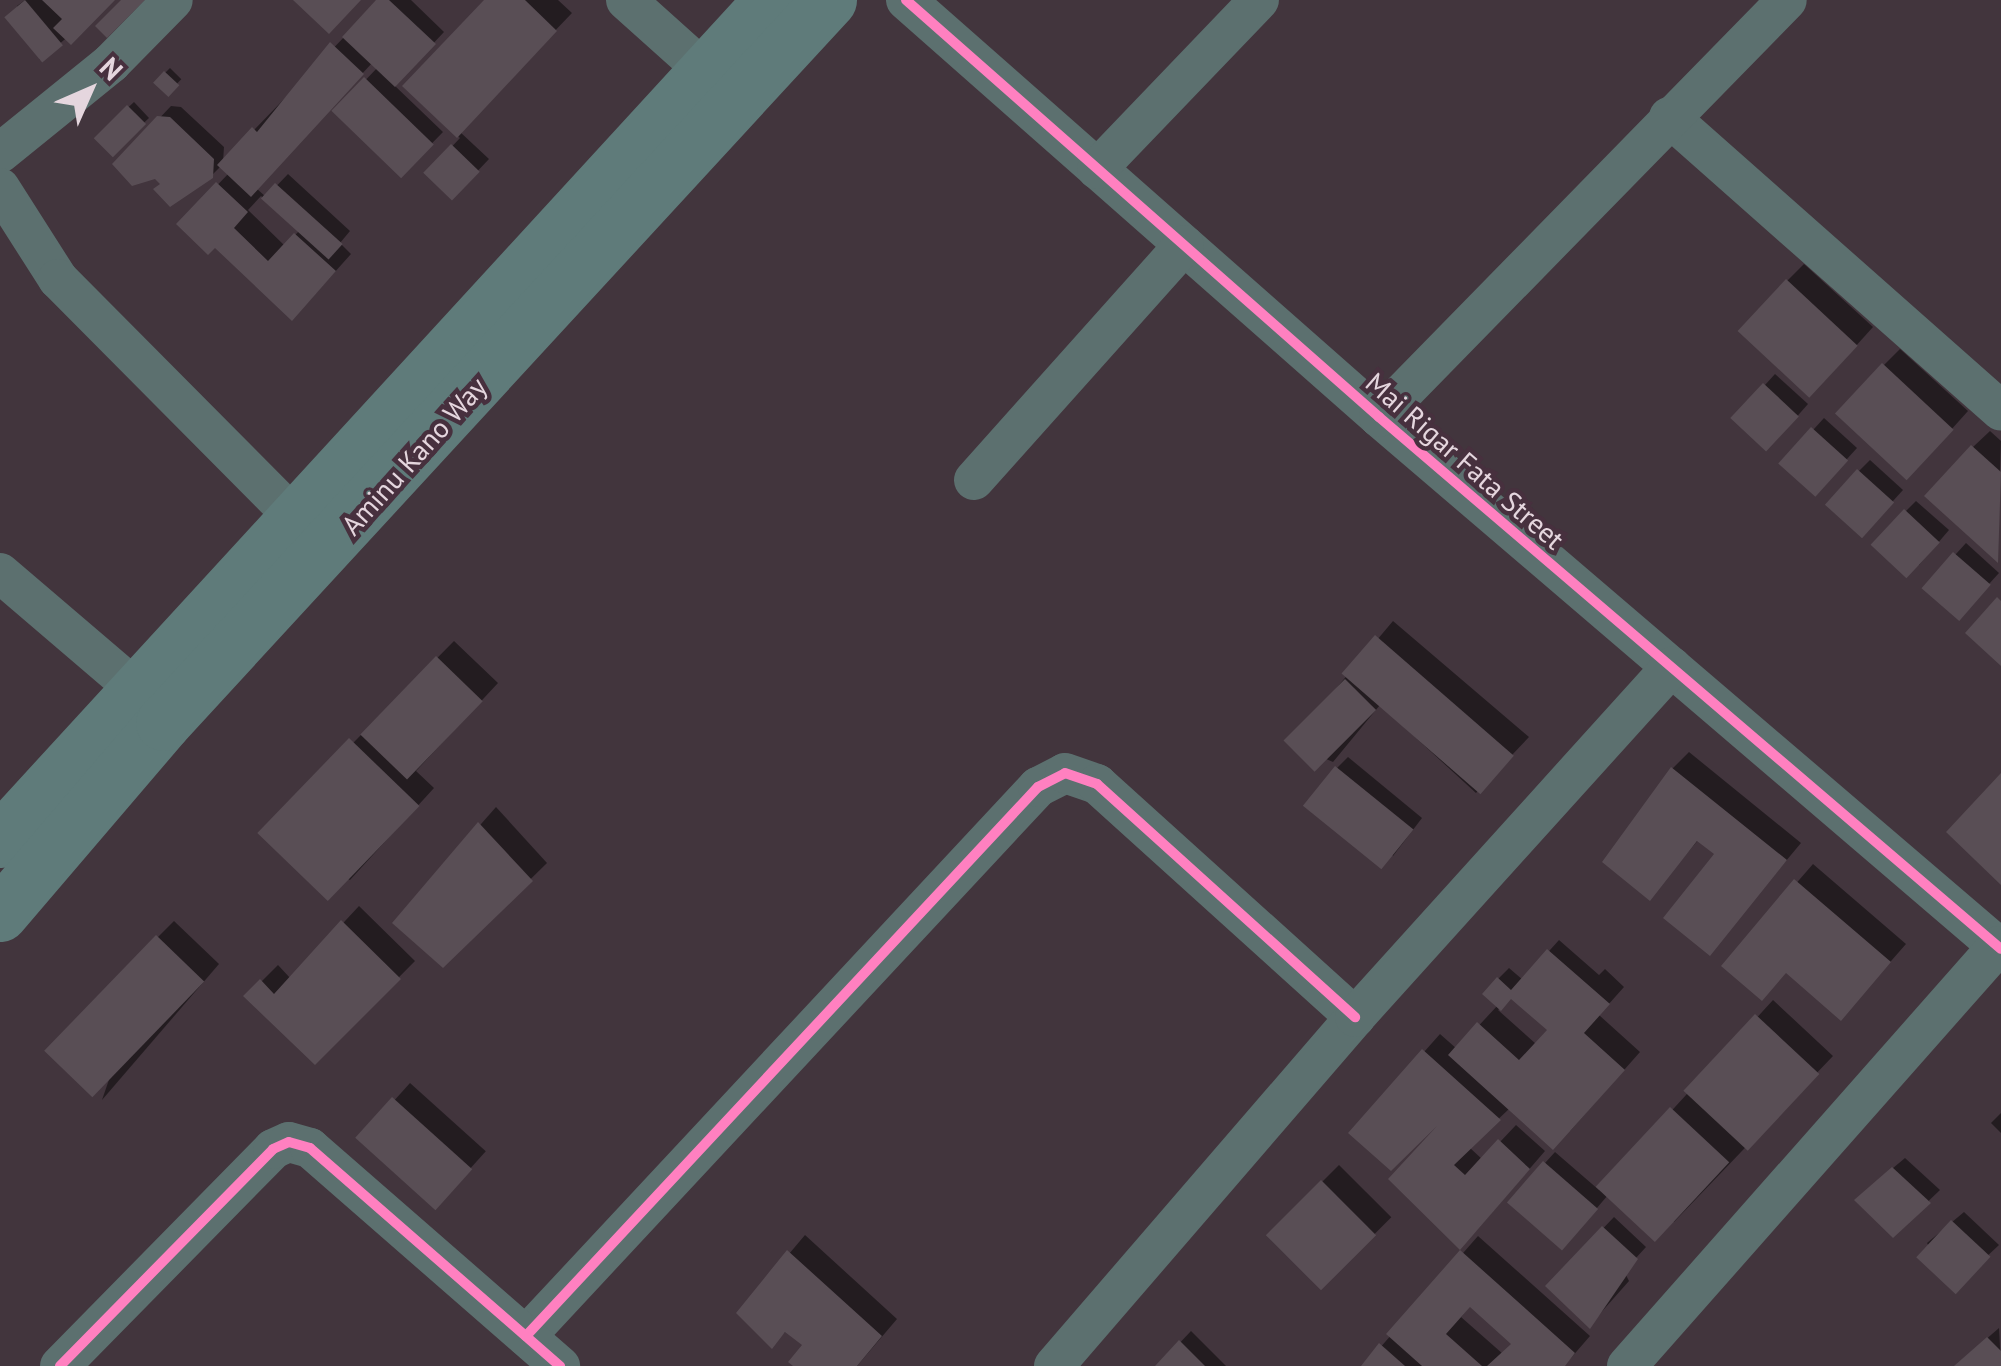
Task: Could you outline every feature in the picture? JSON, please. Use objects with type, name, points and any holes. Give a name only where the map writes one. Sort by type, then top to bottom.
[{"type":"main road","name":"Aminu Kano Way","points":[[0,914],[506,323],[704,70],[771,0]]},
{"type":"main road","name":"Aminu Kano Way","points":[[0,840],[297,520],[506,323],[829,0]]},
{"type":"street","points":[[0,153],[111,63],[173,0]]},
{"type":"street","points":[[626,0],[704,70]]},
{"type":"street","name":"Mai Rigar Fata Street","points":[[906,0],[1379,417],[2000,947]]},
{"type":"street","points":[[1096,169],[1259,0]]},
{"type":"street","points":[[1379,417],[1787,0]]},
{"type":"street","points":[[1669,117],[1997,401]]},
{"type":"street","points":[[0,188],[58,279],[297,520]]},
{"type":"street","points":[[974,480],[1184,246]]},
{"type":"street","points":[[0,573],[138,692]]},
{"type":"street","points":[[1054,1366],[1355,1018],[1671,667]]},
{"type":"street","points":[[526,1336],[1038,787],[1065,773],[1097,784],[1355,1018]]},
{"type":"street","points":[[1626,1366],[2000,947]]},
{"type":"street","points":[[60,1366],[273,1149],[289,1142],[310,1148],[560,1366]]},
{"type":"building","points":[[25,0],[63,45],[42,63],[4,17]]},
{"type":"building","points":[[42,0],[115,0],[71,45],[53,28],[62,19]]},
{"type":"building","points":[[121,0],[145,0],[107,38],[95,26]]},
{"type":"building","points":[[293,0],[361,0],[329,34]]},
{"type":"building","points":[[376,0],[389,0],[436,44],[395,87],[342,37]]},
{"type":"building","points":[[484,0],[525,0],[557,31],[457,138],[402,86]]},
{"type":"building","points":[[330,42],[364,74],[251,197],[217,165],[252,127],[257,132]]},
{"type":"building","points":[[164,71],[179,85],[168,97],[153,83]]},
{"type":"building","points":[[364,77],[434,144],[401,178],[331,111]]},
{"type":"building","points":[[127,105],[146,124],[113,157],[94,138]]},
{"type":"building","points":[[157,116],[170,117],[214,159],[213,178],[170,207],[153,189],[160,184],[155,179],[132,186],[112,164]]},
{"type":"building","points":[[451,144],[480,172],[452,201],[423,173]]},
{"type":"building","points":[[216,182],[248,212],[234,228],[268,261],[294,233],[336,271],[292,321],[215,248],[208,255],[176,224]]},
{"type":"building","points":[[275,183],[343,244],[329,259],[261,199]]},
{"type":"building","points":[[1786,279],[1858,346],[1809,398],[1738,331]]},
{"type":"building","points":[[1882,363],[1954,430],[1907,480],[1835,413]]},
{"type":"building","points":[[1763,383],[1799,416],[1766,452],[1730,418]]},
{"type":"building","points":[[1811,427],[1848,460],[1815,497],[1778,463]]},
{"type":"building","points":[[1971,445],[2001,472],[1998,563],[1924,496]]},
{"type":"building","points":[[1857,469],[1894,502],[1862,538],[1825,505]]},
{"type":"building","points":[[1904,509],[1940,542],[1906,578],[1871,545]]},
{"type":"building","points":[[1953,552],[1991,585],[1959,621],[1922,588]]},
{"type":"building","points":[[1997,597],[2001,601],[2001,666],[1965,633]]},
{"type":"building","points":[[1375,635],[1514,756],[1480,794],[1342,673]]},
{"type":"building","points":[[436,656],[483,701],[407,780],[360,734]]},
{"type":"building","points":[[1345,679],[1376,710],[1315,772],[1283,741]]},
{"type":"building","points":[[349,738],[419,806],[328,901],[257,833]]},
{"type":"building","points":[[1335,766],[1413,830],[1381,869],[1303,806]]},
{"type":"building","points":[[1671,767],[1787,860],[1710,956],[1663,918],[1714,854],[1697,841],[1650,901],[1602,862]]},
{"type":"building","points":[[2001,773],[2001,885],[1946,832]]},
{"type":"building","points":[[478,822],[533,881],[443,968],[392,923]]},
{"type":"building","points":[[1794,879],[1891,962],[1841,1021],[1786,973],[1762,1001],[1721,966]]},
{"type":"building","points":[[341,920],[401,979],[315,1065],[243,996],[260,979],[274,994]]},
{"type":"building","points":[[156,935],[204,982],[92,1097],[44,1051]]},
{"type":"building","points":[[1547,949],[1610,1004],[1584,1033],[1625,1070],[1553,1150],[1448,1055],[1477,1022],[1519,1060],[1547,1030],[1511,999],[1501,1011],[1482,994],[1497,977],[1511,990]]},
{"type":"building","points":[[1755,1014],[1819,1074],[1748,1151],[1683,1091]]},
{"type":"building","points":[[1422,1049],[1501,1120],[1454,1165],[1465,1175],[1498,1139],[1530,1169],[1460,1250],[1388,1179],[1437,1126],[1391,1171],[1348,1133]]},
{"type":"building","points":[[392,1097],[472,1169],[435,1210],[355,1138]]},
{"type":"building","points":[[1670,1107],[1729,1162],[1655,1242],[1596,1187]]},
{"type":"building","points":[[1543,1161],[1598,1209],[1562,1250],[1507,1203]]},
{"type":"building","points":[[1892,1167],[1931,1203],[1893,1238],[1854,1200]]},
{"type":"building","points":[[1321,1180],[1376,1235],[1321,1290],[1266,1235]]},
{"type":"building","points":[[1951,1220],[1990,1257],[1956,1294],[1916,1257]]},
{"type":"building","points":[[1602,1226],[1638,1259],[1590,1329],[1545,1286]]},
{"type":"building","points":[[787,1250],[882,1336],[857,1366],[793,1366],[788,1362],[802,1345],[785,1332],[772,1349],[736,1313]]},
{"type":"building","points":[[1460,1250],[1575,1353],[1565,1366],[1487,1366],[1511,1344],[1470,1307],[1446,1334],[1482,1366],[1422,1366],[1386,1334]]},
{"type":"building","points":[[1987,1337],[2001,1351],[2001,1366],[1954,1366]]},
{"type":"building","points":[[1179,1340],[1205,1366],[1155,1366]]},
{"type":"building","points":[[1379,1343],[1405,1366],[1361,1366]]},
{"type":"cycle path","points":[[906,0],[1379,417],[2001,949]]},
{"type":"cycle path","points":[[526,1336],[1038,787],[1065,773],[1097,784],[1355,1017]]},
{"type":"cycle path","points":[[60,1366],[273,1149],[289,1142],[310,1148],[560,1366]]}]
